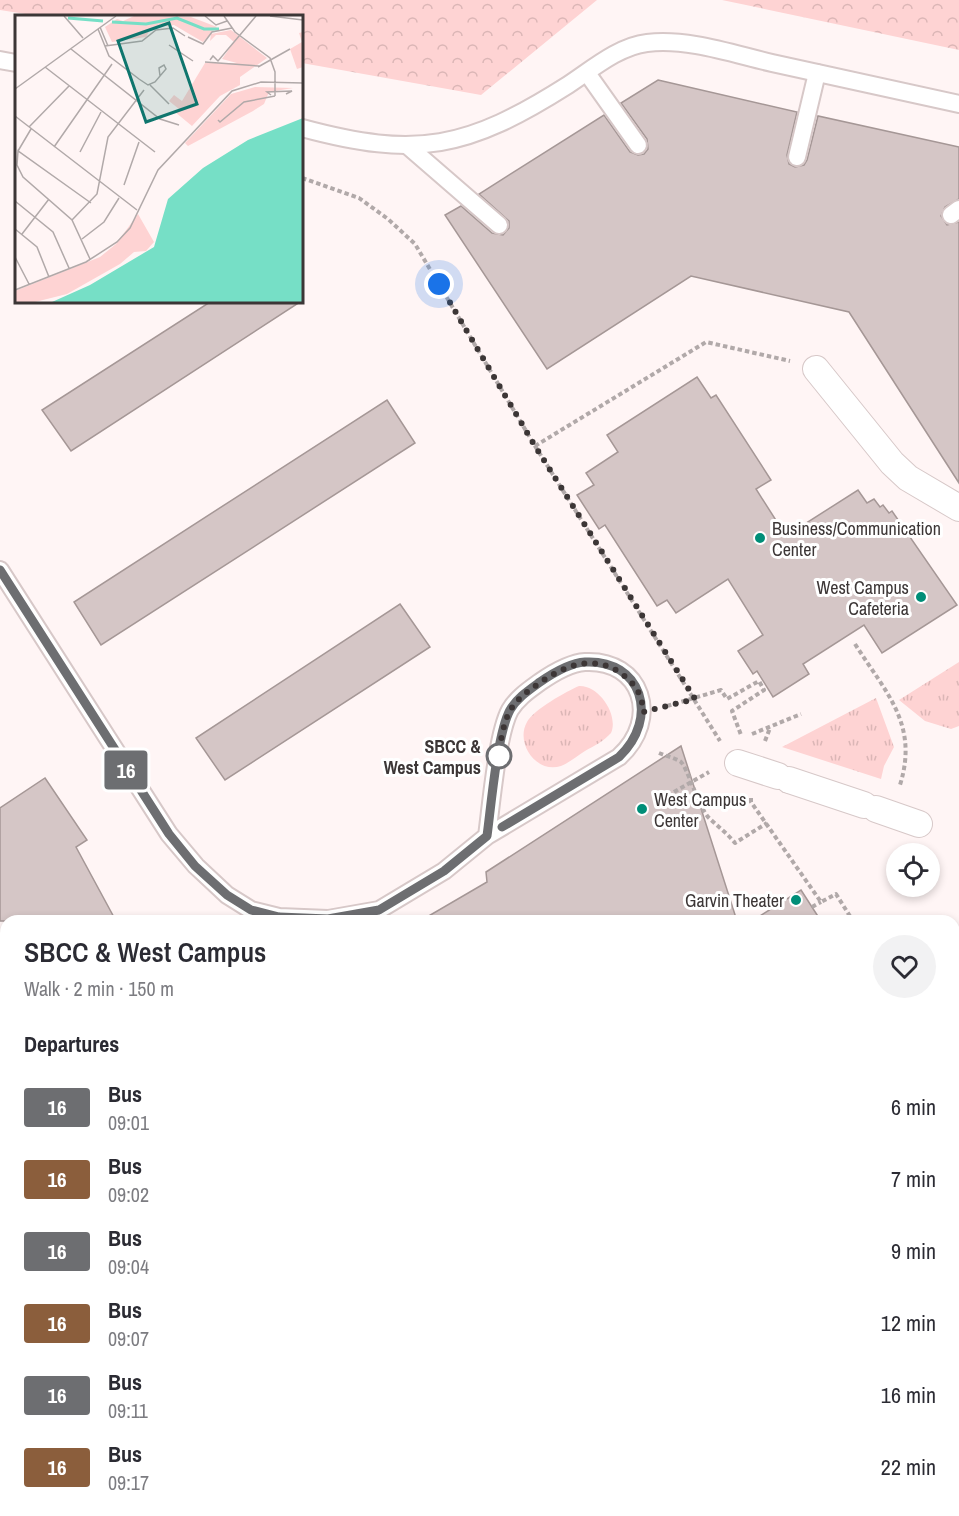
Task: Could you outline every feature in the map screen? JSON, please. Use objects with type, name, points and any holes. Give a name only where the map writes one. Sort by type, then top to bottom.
[{"type":"street","points":[[804,365],[900,471],[930,493],[959,508]]},
{"type":"street","points":[[729,757],[919,824]]},
{"type":"lane","points":[[303,128],[350,141],[409,147],[462,138],[496,127],[527,111],[628,48],[663,42],[959,104]]},
{"type":"lane","points":[[0,60],[15,63]]},
{"type":"lane","points":[[586,73],[638,145]]},
{"type":"lane","points":[[797,158],[817,73]]},
{"type":"lane","points":[[409,147],[499,225]]},
{"type":"lane","points":[[0,570],[169,834],[195,866],[227,895],[251,910],[266,915]]},
{"type":"lane","points":[[351,915],[379,910],[444,871],[487,836],[619,757],[635,739],[643,712],[643,704],[633,683],[621,673],[596,662],[572,664],[550,675],[519,699],[506,719],[487,836]]},
{"type":"path","points":[[303,178],[359,198],[388,219],[415,244],[535,446],[695,699],[729,757]]},
{"type":"path","points":[[535,446],[706,342],[804,365]]},
{"type":"path","points":[[855,644],[897,711],[905,732],[906,763],[899,790]]},
{"type":"path","points":[[643,712],[721,690],[727,699],[759,681],[764,690],[732,711],[742,738],[801,714]]},
{"type":"path","points":[[659,753],[680,761],[708,816],[735,843],[767,824]]},
{"type":"path","points":[[674,792],[712,769]]},
{"type":"path","points":[[759,811],[821,902]]},
{"type":"path","points":[[812,907],[836,894],[849,915]]},
{"type":"green space","points":[[0,0],[597,0],[481,95],[303,63],[303,15],[32,15],[0,10]]},
{"type":"green space","points":[[722,0],[959,0],[959,50]]},
{"type":"green space","points":[[959,662],[959,726],[951,729],[925,721],[899,700]]},
{"type":"green space","points":[[579,686],[594,690],[606,702],[612,718],[611,733],[564,765],[552,767],[543,765],[530,755],[526,747],[524,730],[527,722],[543,707]]},
{"type":"green space","points":[[876,698],[894,747],[884,766],[881,779],[782,747]]},
{"type":"building","points":[[658,80],[797,112],[787,155],[789,164],[795,167],[804,165],[807,160],[818,116],[959,147],[959,199],[945,207],[941,216],[947,225],[959,222],[959,483],[849,312],[691,276],[547,369],[445,215],[461,206],[492,233],[503,235],[509,228],[509,221],[479,194],[604,115],[630,152],[638,155],[644,154],[648,149],[647,139],[621,103]]},
{"type":"building","points":[[208,303],[298,303],[71,451],[42,410]]},
{"type":"building","name":"Business/Communication Center","points":[[697,377],[711,398],[716,395],[771,480],[756,489],[786,536],[858,490],[867,503],[874,499],[889,513],[892,511],[957,605],[882,653],[864,625],[803,664],[809,674],[773,697],[757,671],[753,674],[738,651],[763,635],[728,579],[676,613],[667,600],[657,606],[605,525],[599,529],[577,495],[594,485],[586,473],[618,452],[607,435]]},
{"type":"building","points":[[387,400],[415,443],[101,645],[74,602]]},
{"type":"building","points":[[400,604],[430,647],[225,780],[196,738]]},
{"type":"building","name":"West Campus Center","points":[[681,746],[735,915],[430,915],[487,882],[486,872]]},
{"type":"building","points":[[45,778],[87,840],[76,847],[113,915],[0,915],[0,808]]},
{"type":"building","name":"Garvin Theater","points":[[801,890],[817,915],[761,915]]},
{"type":"bus line","name":"16","points":[[0,570],[70,678],[121,763],[169,834],[195,866],[227,895],[251,910],[271,915]]},
{"type":"bus line","name":"16","points":[[351,915],[379,910],[419,887],[444,871],[487,836],[506,719],[519,699],[550,675],[572,664],[583,662],[596,662],[608,666],[633,683],[643,704],[643,712],[639,732],[628,748],[619,757],[502,827]]},
{"type":"place","name":"Business/Communication Center","points":[[760,538]]},
{"type":"place","name":"West Campus Cafeteria","points":[[921,597]]},
{"type":"place","name":"SBCC & West Campus","points":[[499,756]]},
{"type":"place","name":"West Campus Center","points":[[642,809]]},
{"type":"place","name":"Garvin Theater","points":[[796,900]]},
{"type":"route","points":[[439,284],[535,446],[695,699],[643,712],[643,704],[633,683],[621,673],[596,662],[572,664],[550,675],[519,699],[510,710],[499,756]]}]
